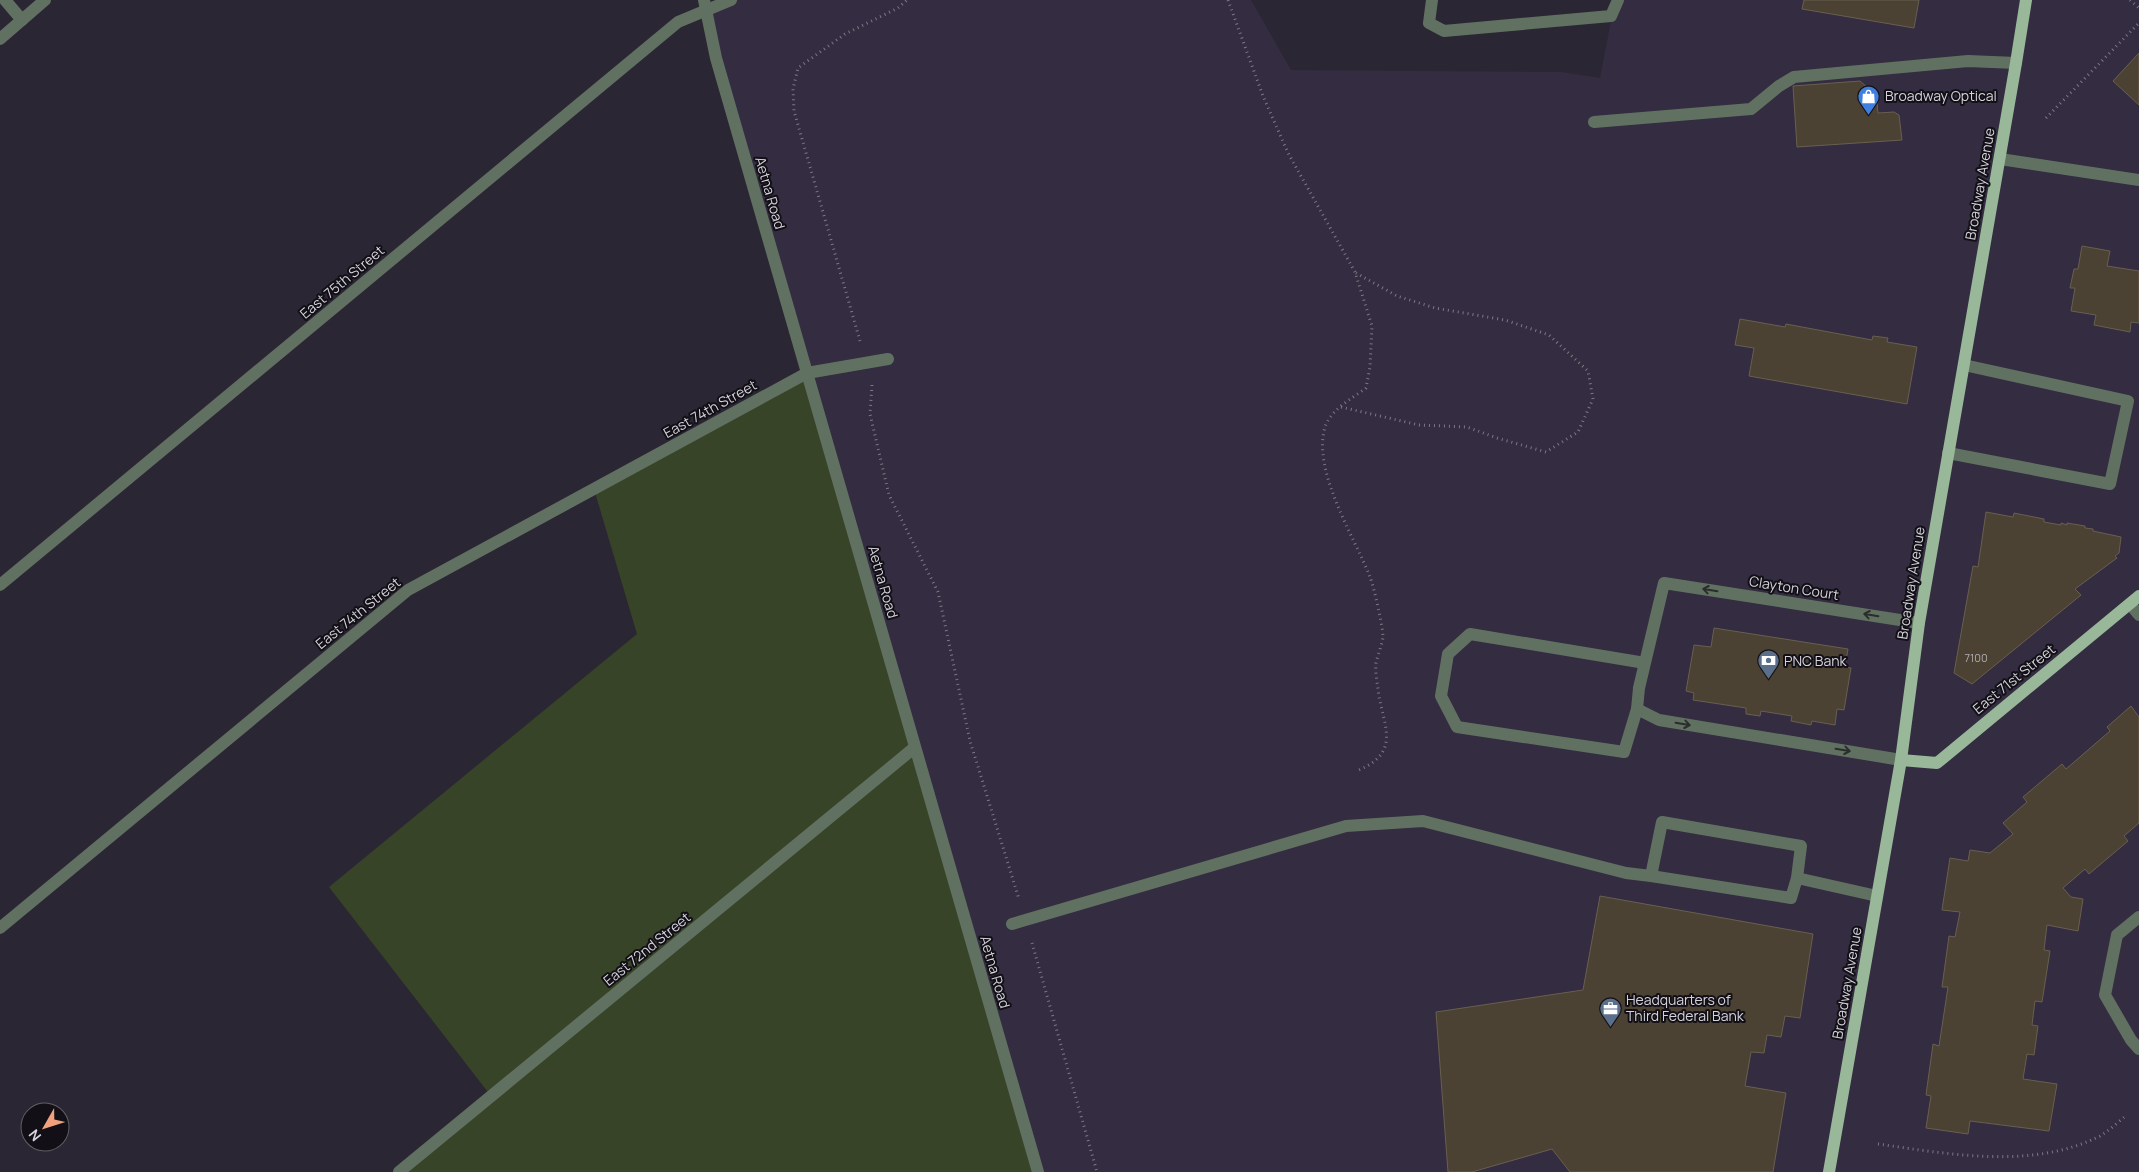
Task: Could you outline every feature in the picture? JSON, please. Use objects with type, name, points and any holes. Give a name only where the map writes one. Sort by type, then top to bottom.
[{"type":"main road","name":"Broadway Avenue","points":[[1829,1172],[1901,760],[1919,623],[2026,0]]},
{"type":"main road","name":"East 71st Street","points":[[1901,760],[1937,763],[2134,600]]},
{"type":"street","points":[[5,0],[22,20]]},
{"type":"street","points":[[0,39],[46,0]]},
{"type":"street","name":"East 75th Street","points":[[0,585],[678,22],[706,5],[731,0]]},
{"type":"street","points":[[1432,0],[1429,23],[1444,31],[1611,16],[1618,0]]},
{"type":"street","name":"Aetna Road","points":[[706,5],[716,58],[1038,1172]]},
{"type":"street","points":[[1594,122],[1750,109],[1779,86],[1794,77],[1968,61],[2016,63]]},
{"type":"street","points":[[2000,159],[2139,180]]},
{"type":"street","name":"East 74th Street","points":[[0,928],[408,590],[807,373],[888,359]]},
{"type":"street","points":[[1948,453],[2110,484],[2128,401],[1964,365]]},
{"type":"street","name":"Clayton Court","points":[[1645,663],[1664,583],[1919,623]]},
{"type":"street","points":[[2134,600],[2139,615]]},
{"type":"street","points":[[1470,634],[1645,663],[1639,688],[1637,708],[1624,752],[1457,727],[1441,696],[1448,654],[1470,634]]},
{"type":"street","points":[[1637,708],[1659,720],[1901,760]]},
{"type":"street","name":"East 72nd Street","points":[[399,1172],[914,748]]},
{"type":"street","points":[[1012,924],[1346,826],[1423,820],[1626,872],[1651,876],[1791,898],[1797,878],[1801,846],[1662,822],[1651,876]]},
{"type":"street","points":[[1797,878],[1877,896]]},
{"type":"street","points":[[2139,917],[2117,935],[2105,995],[2131,1040],[2139,1049]]},
{"type":"path","points":[[907,0],[898,8],[845,34],[798,68],[793,89],[794,112],[872,381],[870,414],[889,495],[938,592],[970,741],[1009,867]]},
{"type":"path","points":[[1228,0],[1263,96],[1288,153],[1356,272],[1372,326],[1370,366],[1366,388],[1340,406],[1326,426],[1322,460],[1343,519],[1370,579],[1383,636],[1376,665],[1379,696],[1387,728],[1386,745],[1375,763],[1359,770]]},
{"type":"path","points":[[2130,0],[2139,8]]},
{"type":"path","points":[[2046,118],[2139,23]]},
{"type":"path","points":[[1340,406],[1419,425],[1467,427],[1546,452],[1578,432],[1593,399],[1588,371],[1549,335],[1506,320],[1435,308],[1397,296],[1356,272]]},
{"type":"path","points":[[1035,956],[1097,1172]]},
{"type":"path","points":[[1878,1144],[1978,1156],[2029,1155],[2074,1147],[2102,1135],[2128,1115]]},
{"type":"shaded area","points":[[731,0],[1251,0],[1291,70],[1561,72],[1600,78],[1615,0],[2139,0],[2139,1172],[1038,1172],[707,10]]},
{"type":"green space","points":[[807,373],[1038,1172],[399,1172],[491,1096],[329,887],[637,634],[594,489]]},
{"type":"building","points":[[1804,0],[1919,0],[1914,28],[1802,9]]},
{"type":"building","points":[[2139,53],[2139,105],[2113,81]]},
{"type":"building","points":[[1860,81],[1867,87],[1868,102],[1877,102],[1878,113],[1894,112],[1899,115],[1902,140],[1797,147],[1793,86]]},
{"type":"building","points":[[2082,246],[2110,251],[2107,266],[2139,271],[2139,323],[2131,322],[2130,332],[2094,325],[2096,315],[2071,311],[2075,288],[2070,288],[2074,269],[2078,269]]},
{"type":"building","points":[[1740,319],[1785,327],[1786,324],[1872,340],[1873,336],[1888,338],[1887,342],[1917,347],[1907,404],[1749,376],[1754,348],[1735,345]]},
{"type":"building","points":[[1986,512],[2013,517],[2014,513],[2044,519],[2044,522],[2085,526],[2085,528],[2093,529],[2093,531],[2121,537],[2119,553],[2115,556],[2117,558],[2075,589],[2081,595],[1972,684],[1954,673],[1973,566],[1978,567]]},
{"type":"building","name":"PNC Bank","points":[[1714,628],[1848,649],[1845,667],[1851,668],[1844,710],[1837,709],[1835,725],[1812,721],[1811,725],[1791,721],[1792,716],[1761,711],[1760,716],[1746,714],[1746,708],[1693,700],[1694,693],[1686,691],[1694,645],[1711,647]]},
{"type":"building","points":[[2131,706],[2139,717],[2139,823],[2124,836],[2128,841],[2089,874],[2085,869],[2063,888],[2071,897],[2083,899],[2078,931],[2047,925],[2044,950],[2050,951],[2042,1002],[2035,1001],[2032,1025],[2038,1026],[2034,1055],[2027,1054],[2023,1079],[2057,1084],[2049,1131],[1970,1121],[1968,1134],[1926,1128],[1931,1096],[1926,1095],[1933,1044],[1939,1046],[1948,987],[1942,987],[1949,936],[1955,937],[1960,912],[1942,910],[1950,858],[1968,861],[1970,850],[1990,853],[2013,834],[2003,823],[2027,802],[2023,797],[2062,764],[2066,769],[2110,731],[2107,727]]},
{"type":"building","name":"Headquarters of Third Federal Bank","points":[[1600,896],[1813,934],[1800,1018],[1785,1016],[1781,1037],[1767,1035],[1764,1053],[1751,1052],[1745,1086],[1786,1093],[1773,1172],[1570,1172],[1552,1149],[1472,1172],[1448,1172],[1436,1012],[1583,990]]},
{"type":"place","name":"Broadway Optical","points":[[1869,115]]},
{"type":"place","name":"PNC Bank","points":[[1768,680]]},
{"type":"place","name":"Headquarters of Third Federal Bank","points":[[1610,1027]]}]
